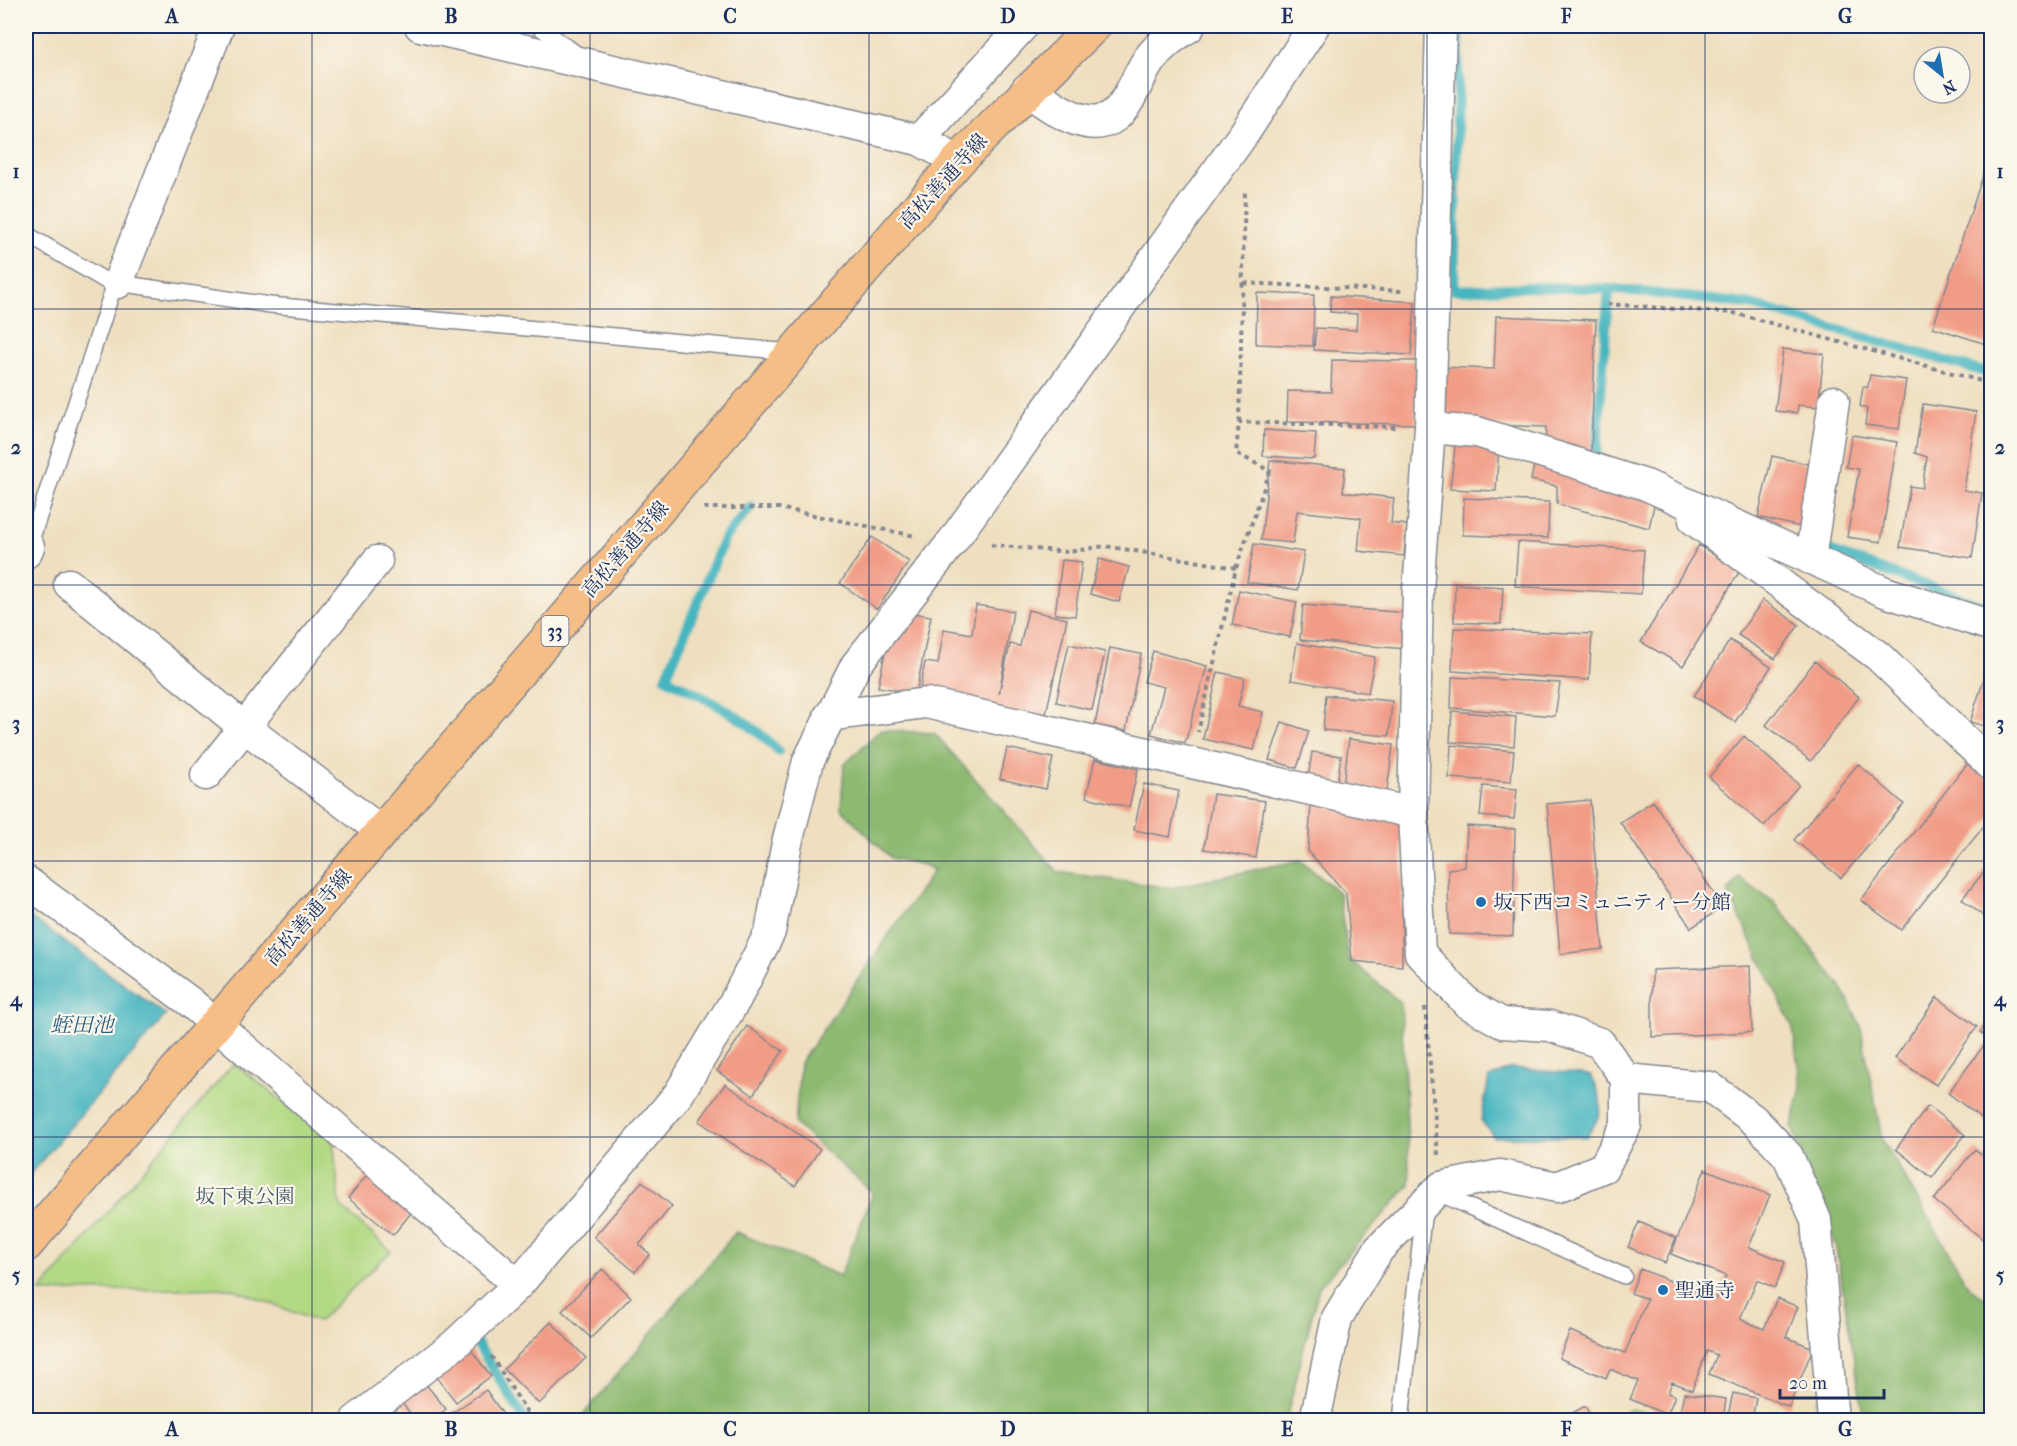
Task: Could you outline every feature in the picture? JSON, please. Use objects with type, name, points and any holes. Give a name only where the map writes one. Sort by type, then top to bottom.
[{"type":"main road","name":"高松善通寺線","points":[[26,1245],[958,161],[1094,26]]},
{"type":"street","points":[[118,283],[219,26]]},
{"type":"street","points":[[420,26],[488,33],[592,65],[920,140],[958,161]]},
{"type":"street","points":[[920,140],[1023,26]]},
{"type":"street","points":[[1028,90],[1069,116],[1091,122],[1102,121],[1112,117],[1129,101],[1152,56],[1188,26]]},
{"type":"street","points":[[356,1420],[473,1327],[518,1286],[678,1095],[736,999],[770,932],[787,843],[808,760],[856,665],[952,542],[1245,132],[1314,26]]},
{"type":"street","points":[[1315,1420],[1337,1318],[1380,1249],[1434,1194],[1500,1175],[1557,1187],[1604,1167],[1626,1125],[1626,1079],[1600,1043],[1550,1026],[1502,1023],[1467,1003],[1420,953],[1413,813],[1418,590],[1430,428],[1441,26]]},
{"type":"street","points":[[1811,548],[1834,401]]},
{"type":"street","points":[[1430,428],[1477,432],[1646,485],[1811,548],[1884,592],[1992,626]]},
{"type":"street","points":[[1646,485],[1878,656],[1992,766]]},
{"type":"street","points":[[206,776],[377,561]]},
{"type":"street","points":[[69,584],[245,727],[382,832]]},
{"type":"street","points":[[829,716],[926,703],[1413,813]]},
{"type":"street","points":[[26,881],[190,1002],[518,1286]]},
{"type":"street","points":[[1626,1079],[1710,1087],[1754,1120],[1788,1156],[1816,1221],[1833,1420]]},
{"type":"lane","points":[[538,26],[592,65]]},
{"type":"lane","points":[[26,234],[106,281],[118,283],[270,305],[794,352]]},
{"type":"lane","points":[[27,548],[111,295],[118,283]]},
{"type":"lane","points":[[1401,1420],[1434,1194],[1624,1276]]},
{"type":"path","points":[[1191,762],[1236,568],[1269,471],[1236,453],[1244,283],[1245,132]]},
{"type":"path","points":[[1244,283],[1433,293]]},
{"type":"path","points":[[1607,304],[1734,313],[1992,384]]},
{"type":"path","points":[[1239,422],[1430,428]]},
{"type":"path","points":[[699,508],[779,508],[880,530],[952,542],[1068,552],[1105,546],[1236,568]]},
{"type":"path","points":[[1420,953],[1434,1194]]},
{"type":"path","points":[[473,1327],[532,1420]]},
{"type":"green space","points":[[880,730],[934,733],[1058,872],[1171,888],[1300,860],[1339,893],[1348,958],[1401,1003],[1410,1185],[1319,1287],[1286,1420],[579,1420],[736,1232],[840,1276],[873,1193],[795,1124],[800,1063],[934,870],[924,865],[891,858],[841,809],[844,765]]},
{"type":"green space","points":[[1739,878],[1774,902],[1840,985],[1860,1024],[1882,1139],[1969,1287],[1991,1303],[1991,1420],[1864,1420],[1836,1248],[1792,1127],[1801,1087],[1793,1028],[1728,892]]},
{"type":"green space","name":"坂下東公園","points":[[234,1063],[333,1141],[340,1206],[391,1251],[318,1322],[231,1288],[40,1292]]},
{"type":"green space","points":[[1630,1409],[1679,1420],[1614,1420]]},
{"type":"water","name":"蛭田池","points":[[26,914],[166,1015],[26,1179]]},
{"type":"water","points":[[1511,1068],[1591,1075],[1598,1092],[1600,1107],[1597,1121],[1586,1137],[1494,1137],[1481,1120],[1489,1078]]},
{"type":"building","points":[[1992,151],[1992,346],[1933,327]]},
{"type":"building","points":[[1257,293],[1314,295],[1313,346],[1256,344]]},
{"type":"building","points":[[1331,296],[1415,302],[1411,355],[1314,350],[1316,328],[1356,330],[1357,314],[1330,312]]},
{"type":"building","points":[[1496,316],[1596,320],[1591,452],[1545,451],[1546,427],[1435,423],[1437,367],[1494,369]]},
{"type":"building","points":[[1783,349],[1824,354],[1818,407],[1798,405],[1797,413],[1775,411]]},
{"type":"building","points":[[1332,360],[1417,361],[1416,424],[1287,422],[1288,391],[1331,392]]},
{"type":"building","points":[[1870,375],[1906,380],[1899,429],[1865,425],[1867,409],[1860,406],[1863,387],[1868,387]]},
{"type":"building","points":[[1923,404],[1976,412],[1964,490],[1982,493],[1972,558],[1900,547],[1910,486],[1922,488],[1927,457],[1915,453]]},
{"type":"building","points":[[1264,430],[1316,433],[1314,459],[1263,456]]},
{"type":"building","points":[[1852,435],[1897,442],[1881,542],[1847,537],[1859,469],[1846,467]]},
{"type":"building","points":[[1456,438],[1499,446],[1496,491],[1450,489]]},
{"type":"building","points":[[1772,456],[1813,465],[1800,527],[1758,517]]},
{"type":"building","points":[[1270,460],[1345,468],[1343,492],[1394,498],[1391,523],[1407,525],[1404,556],[1358,551],[1361,518],[1297,511],[1293,543],[1261,540]]},
{"type":"building","points":[[1535,460],[1657,492],[1649,528],[1557,504],[1557,486],[1531,480]]},
{"type":"building","points":[[1464,498],[1549,502],[1548,538],[1463,535]]},
{"type":"building","points":[[872,537],[909,562],[877,609],[840,583]]},
{"type":"building","points":[[1518,542],[1644,550],[1641,594],[1515,586]]},
{"type":"building","points":[[1254,544],[1304,552],[1298,590],[1247,582]]},
{"type":"building","points":[[1699,545],[1739,572],[1683,666],[1641,642]]},
{"type":"building","points":[[1099,559],[1129,567],[1119,602],[1090,594]]},
{"type":"building","points":[[1062,560],[1082,562],[1075,616],[1055,614]]},
{"type":"building","points":[[1455,584],[1503,587],[1501,624],[1454,622]]},
{"type":"building","points":[[1239,590],[1297,602],[1290,637],[1232,625]]},
{"type":"building","points":[[1763,600],[1799,625],[1775,659],[1738,635]]},
{"type":"building","points":[[976,605],[1013,611],[999,694],[1010,644],[1020,646],[1028,610],[1067,619],[1045,718],[919,693],[925,662],[938,664],[944,629],[972,634]]},
{"type":"building","points":[[1303,605],[1409,613],[1406,649],[1300,640]]},
{"type":"building","points":[[912,613],[931,616],[916,693],[878,687],[887,643]]},
{"type":"building","points":[[1454,628],[1592,634],[1589,680],[1452,671]]},
{"type":"building","points":[[1730,640],[1771,667],[1735,722],[1694,696]]},
{"type":"building","points":[[1297,643],[1375,657],[1368,693],[1291,680]]},
{"type":"building","points":[[1069,644],[1105,652],[1092,710],[1056,702]]},
{"type":"building","points":[[1110,648],[1141,654],[1126,731],[1095,725]]},
{"type":"building","points":[[1153,651],[1207,666],[1185,743],[1151,734],[1164,687],[1144,682]]},
{"type":"building","points":[[1992,657],[1992,728],[1970,722]]},
{"type":"building","points":[[1815,661],[1859,697],[1811,761],[1766,725]]},
{"type":"building","points":[[1218,672],[1245,678],[1238,706],[1263,712],[1254,750],[1203,739]]},
{"type":"building","points":[[1452,677],[1560,683],[1555,716],[1451,708]]},
{"type":"building","points":[[1326,695],[1392,701],[1389,736],[1323,730]]},
{"type":"building","points":[[1452,711],[1516,717],[1514,746],[1450,742]]},
{"type":"building","points":[[1282,722],[1309,731],[1297,768],[1269,760]]},
{"type":"building","points":[[1744,736],[1799,785],[1764,826],[1709,777]]},
{"type":"building","points":[[1349,739],[1393,745],[1387,791],[1343,786]]},
{"type":"building","points":[[1451,745],[1514,751],[1511,782],[1449,778]]},
{"type":"building","points":[[1007,748],[1053,758],[1046,789],[1000,779]]},
{"type":"building","points":[[1312,752],[1341,756],[1337,783],[1308,779]]},
{"type":"building","points":[[1095,759],[1138,769],[1129,807],[1086,797]]},
{"type":"building","points":[[1858,764],[1904,804],[1841,878],[1794,840]]},
{"type":"building","points":[[1967,764],[1992,783],[1992,816],[1901,930],[1861,900]]},
{"type":"building","points":[[1144,784],[1179,791],[1170,837],[1134,830]]},
{"type":"building","points":[[1483,786],[1517,789],[1514,819],[1480,816]]},
{"type":"building","points":[[1213,794],[1265,801],[1256,858],[1204,849]]},
{"type":"building","points":[[1590,800],[1603,949],[1560,954],[1547,804]]},
{"type":"building","points":[[1653,801],[1723,907],[1691,928],[1620,822]]},
{"type":"building","points":[[1311,803],[1402,823],[1402,966],[1352,961],[1346,893],[1308,851]]},
{"type":"building","name":"坂下西コミュニティー分館","points":[[1467,826],[1515,829],[1513,936],[1449,934],[1448,869],[1465,867]]},
{"type":"building","points":[[1992,862],[1992,923],[1962,899]]},
{"type":"building","points":[[1750,966],[1752,1032],[1652,1037],[1652,970]]},
{"type":"building","points":[[1937,997],[1977,1027],[1936,1085],[1895,1058]]},
{"type":"building","points":[[1992,1015],[1992,1040],[1980,1032]]},
{"type":"building","points":[[747,1026],[783,1051],[753,1095],[717,1071]]},
{"type":"building","points":[[1985,1044],[1992,1048],[1992,1126],[1948,1093]]},
{"type":"building","points":[[725,1084],[820,1149],[795,1186],[699,1121]]},
{"type":"building","points":[[1928,1106],[1965,1135],[1932,1178],[1896,1149]]},
{"type":"building","points":[[1975,1149],[1992,1163],[1990,1245],[1934,1200]]},
{"type":"building","points":[[376,1164],[420,1202],[393,1235],[348,1198]]},
{"type":"building","name":"聖通寺","points":[[1705,1169],[1770,1195],[1749,1247],[1785,1262],[1775,1288],[1757,1280],[1740,1319],[1764,1329],[1777,1298],[1798,1307],[1786,1337],[1813,1348],[1789,1407],[1709,1374],[1717,1355],[1707,1351],[1692,1390],[1672,1382],[1668,1393],[1675,1396],[1667,1415],[1630,1399],[1638,1381],[1610,1369],[1606,1378],[1559,1358],[1570,1331],[1625,1353],[1647,1299],[1631,1293],[1640,1269],[1716,1299],[1726,1276],[1671,1254]]},
{"type":"building","points":[[642,1181],[672,1206],[639,1245],[650,1254],[635,1272],[594,1237]]},
{"type":"building","points":[[1639,1222],[1676,1238],[1665,1263],[1628,1247]]},
{"type":"building","points":[[602,1269],[631,1297],[591,1338],[562,1311]]},
{"type":"building","points":[[551,1322],[586,1358],[539,1404],[504,1369]]},
{"type":"building","points":[[471,1350],[491,1376],[456,1402],[436,1376]]},
{"type":"building","points":[[424,1382],[446,1409],[433,1420],[416,1420],[400,1401]]},
{"type":"building","points":[[486,1390],[507,1420],[442,1420]]},
{"type":"building","points":[[1684,1393],[1726,1399],[1723,1420],[1679,1418]]},
{"type":"building","points":[[1733,1393],[1756,1398],[1752,1420],[1727,1420]]},
{"type":"building","points":[[1585,1406],[1593,1420],[1560,1420]]},
{"type":"waterway","points":[[1459,26],[1454,290],[1535,287],[1615,289],[1748,304],[1992,374]]},
{"type":"waterway","points":[[1603,461],[1596,458],[1609,289]]},
{"type":"waterway","points":[[751,507],[725,537],[666,678],[739,718],[778,751]]},
{"type":"waterway","points":[[1821,548],[1992,609]]},
{"type":"waterway","points":[[475,1340],[525,1420]]},
{"type":"place","name":"坂下西コミュニティー分館","points":[[1481,902]]},
{"type":"place","name":"聖通寺","points":[[1663,1290]]}]
